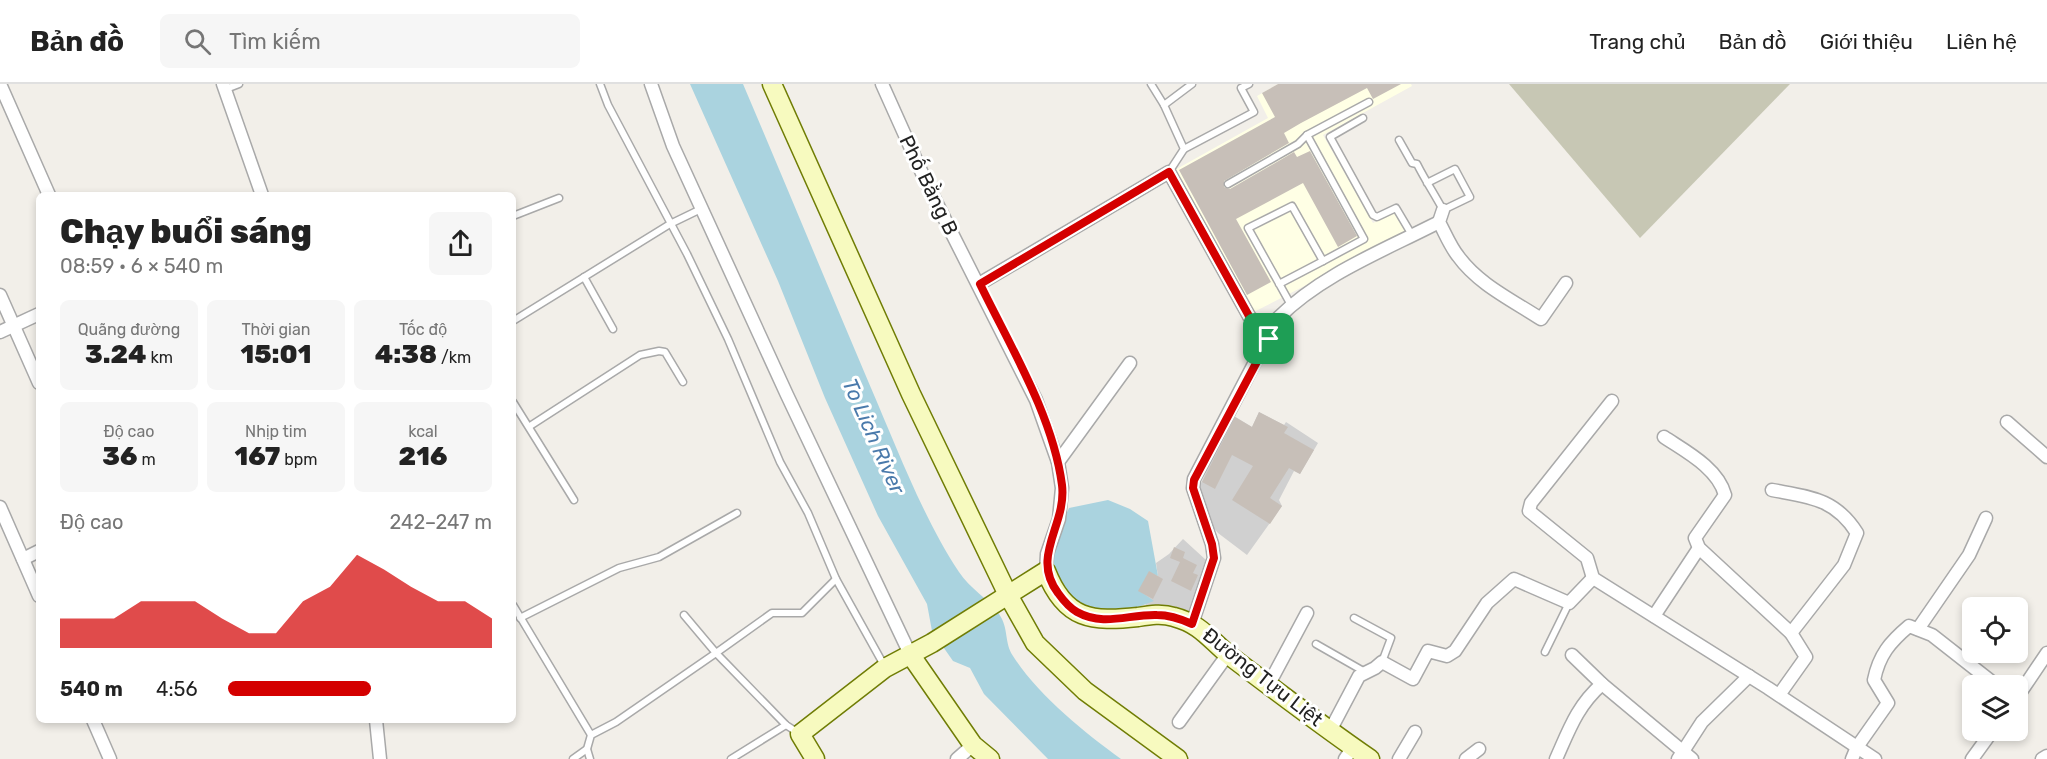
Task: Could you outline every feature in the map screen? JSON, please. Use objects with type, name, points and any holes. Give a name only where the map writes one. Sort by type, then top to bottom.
[{"type":"street","points":[[0,84],[48,192]]},
{"type":"street","points":[[651,84],[674,146],[787,395],[910,654],[973,745],[990,759]]},
{"type":"street","points":[[772,84],[911,394],[1008,595],[1035,643],[1085,691],[1178,759]]},
{"type":"street","name":"Phố Bằng B","points":[[882,84],[926,182],[980,284]]},
{"type":"street","points":[[224,86],[261,192]]},
{"type":"street","points":[[815,759],[793,729],[885,668],[932,643],[1046,572],[1047,554],[1059,519],[1062,488],[1058,462],[1036,400],[980,284],[1169,172],[1249,316],[1269,339]]},
{"type":"street","points":[[1192,624],[1214,558],[1212,544],[1193,488],[1194,480],[1278,318],[1291,305],[1339,274],[1412,236],[1441,216],[1456,254],[1470,270],[1481,280],[1541,319],[1566,283]]},
{"type":"street","points":[[0,295],[36,376]]},
{"type":"street","points":[[0,332],[36,315]]},
{"type":"street","points":[[1058,462],[1130,363]]},
{"type":"street","points":[[1612,401],[1531,503],[1529,511],[1587,558],[1593,578],[1779,695],[1875,759]]},
{"type":"street","points":[[2007,422],[2047,457]]},
{"type":"street","points":[[1664,437],[1699,460],[1723,487],[1725,495],[1695,538],[1700,548],[1791,633],[1806,657],[1779,695]]},
{"type":"street","points":[[1772,490],[1822,500],[1851,523],[1857,533],[1844,565],[1791,633]]},
{"type":"street","points":[[0,507],[36,589]]},
{"type":"street","points":[[1918,629],[1969,555],[1986,518]]},
{"type":"street","points":[[1653,616],[1700,548]]},
{"type":"street","points":[[23,559],[36,552]]},
{"type":"street","name":"Đường Tựu Liệt","points":[[1046,572],[1051,584],[1063,599],[1075,611],[1091,619],[1174,616],[1203,630],[1228,654],[1331,729],[1349,753],[1370,759]]},
{"type":"street","points":[[1331,729],[1359,676],[1382,662],[1413,679],[1428,651],[1447,656],[1455,651],[1487,603],[1514,579],[1569,603],[1593,578]]},
{"type":"street","points":[[1269,684],[1307,613]]},
{"type":"street","points":[[1852,759],[1857,747],[1888,703],[1874,680],[1878,661],[1897,636],[1909,626],[1932,635],[1983,675]]},
{"type":"street","points":[[2028,681],[2047,653]]},
{"type":"street","points":[[1179,722],[1228,654]]},
{"type":"street","points":[[1572,655],[1684,756],[1702,722],[1749,676]]},
{"type":"street","points":[[1556,759],[1575,716],[1587,698],[1602,684]]},
{"type":"street","points":[[94,723],[110,759]]},
{"type":"street","points":[[376,723],[380,759]]},
{"type":"street","points":[[1400,759],[1415,732]]},
{"type":"street","points":[[1972,759],[1985,741]]},
{"type":"street","points":[[957,759],[973,745]]},
{"type":"street","points":[[1466,759],[1479,748]]},
{"type":"street","points":[[2042,759],[2047,756]]},
{"type":"lane","points":[[224,86],[239,84]]},
{"type":"lane","points":[[600,84],[608,105],[687,254],[728,339],[780,462],[808,513],[836,579],[885,668]]},
{"type":"lane","points":[[1151,84],[1164,105],[1184,149]]},
{"type":"lane","points":[[1164,105],[1192,84]]},
{"type":"lane","points":[[1169,172],[1184,149],[1254,112],[1241,88],[1249,84]]},
{"type":"lane","points":[[1228,184],[1298,144],[1307,135],[1369,102]]},
{"type":"lane","points":[[1363,118],[1330,137],[1373,215],[1377,217],[1396,208],[1412,236]]},
{"type":"lane","points":[[1279,284],[1364,239],[1307,135]]},
{"type":"lane","points":[[1399,140],[1427,183],[1441,216],[1470,197]]},
{"type":"lane","points":[[1427,183],[1455,169],[1474,204]]},
{"type":"lane","points":[[516,215],[559,198]]},
{"type":"lane","points":[[1291,305],[1248,228],[1292,206],[1323,261]]},
{"type":"lane","points":[[516,319],[670,224],[703,208]]},
{"type":"lane","points":[[584,277],[613,329]]},
{"type":"lane","points":[[530,426],[640,355],[665,352],[683,382]]},
{"type":"lane","points":[[516,406],[574,500]]},
{"type":"lane","points":[[520,618],[619,568],[659,557],[737,513]]},
{"type":"lane","points":[[590,759],[587,749],[591,735],[616,722],[772,613],[802,613],[836,579]]},
{"type":"lane","points":[[1545,652],[1569,603]]},
{"type":"lane","points":[[516,611],[591,735]]},
{"type":"lane","points":[[684,615],[716,653],[793,729],[732,759]]},
{"type":"lane","points":[[1354,618],[1391,638],[1382,662]]},
{"type":"lane","points":[[1316,644],[1365,673]]},
{"type":"lane","points":[[573,759],[587,749]]},
{"type":"shaded area","points":[[1278,84],[1411,84],[1412,86],[1323,135],[1373,223],[1395,212],[1407,233],[1250,314],[1173,171],[1268,118],[1257,96]]},
{"type":"shaded area","points":[[1509,84],[1790,84],[1640,238]]},
{"type":"shaded area","points":[[1259,412],[1284,425],[1286,422],[1318,443],[1300,474],[1294,471],[1279,500],[1282,506],[1247,555],[1218,533],[1206,519],[1198,490],[1234,416],[1252,427]]},
{"type":"shaded area","points":[[1183,539],[1206,560],[1190,611],[1147,607],[1138,591],[1149,571],[1158,576],[1156,563],[1169,554]]},
{"type":"water","name":"To Lich River","points":[[690,84],[743,84],[901,458],[946,552],[963,578],[999,614],[1010,651],[1023,671],[1048,699],[1121,759],[1048,759],[984,694],[970,668],[953,661],[932,631],[927,604],[878,516],[825,398],[778,281]]},
{"type":"water","points":[[1108,500],[1130,509],[1148,521],[1158,576],[1151,573],[1141,592],[1154,601],[1117,615],[1076,609],[1058,583],[1051,568],[1053,545],[1069,508]]},
{"type":"building","points":[[1278,84],[1401,84],[1373,99],[1367,88],[1301,123],[1284,133],[1289,143],[1224,181],[1224,187],[1230,189],[1294,152],[1297,157],[1310,151],[1357,236],[1338,247],[1303,183],[1236,219],[1271,282],[1247,295],[1179,170],[1275,117],[1262,93]]},
{"type":"building","points":[[1259,412],[1288,427],[1284,433],[1314,450],[1300,474],[1289,468],[1270,498],[1282,506],[1270,524],[1232,500],[1253,466],[1232,455],[1215,489],[1202,482],[1235,417],[1252,427]]},
{"type":"building","points":[[1174,547],[1185,552],[1183,558],[1197,565],[1193,573],[1198,575],[1191,591],[1171,581],[1180,562],[1170,558]]},
{"type":"building","points":[[1149,571],[1163,579],[1153,599],[1138,591]]},
{"type":"route","points":[[1169,172],[1249,316],[1269,339],[1194,480],[1193,488],[1212,544],[1214,558],[1192,624],[1174,616],[1157,615],[1107,620],[1091,619],[1075,611],[1051,584],[1046,572],[1047,554],[1059,519],[1062,488],[1058,462],[1036,400],[980,284],[1169,172]]}]
